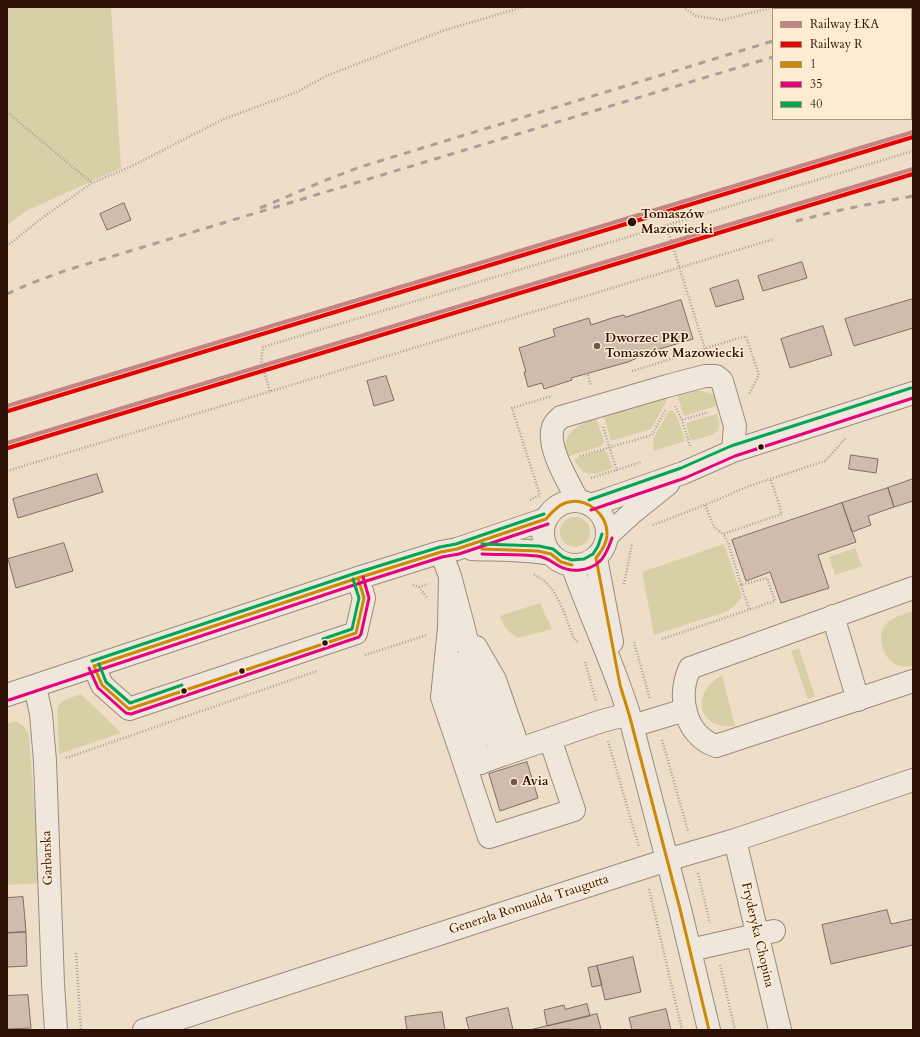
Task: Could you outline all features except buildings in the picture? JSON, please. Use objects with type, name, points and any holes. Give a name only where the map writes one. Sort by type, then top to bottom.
[{"type":"street","points":[[733,451],[735,426],[722,381],[716,376],[705,376],[667,386],[561,417],[553,426],[551,436],[558,463],[584,503],[599,512],[605,523],[607,536],[603,548],[596,558],[585,564],[572,565],[561,562],[551,554],[544,543],[543,531],[546,519],[554,509],[565,503],[584,503],[606,500],[683,472],[733,451],[913,392]]},
{"type":"street","points":[[607,536],[632,513],[683,472]]},
{"type":"street","points":[[7,695],[358,578],[449,551],[546,519]]},
{"type":"street","points":[[449,551],[516,550],[538,551],[551,554]]},
{"type":"street","points":[[449,551],[450,576],[456,627],[478,686],[511,752]]},
{"type":"street","points":[[596,558],[620,685],[667,860],[709,1030]]},
{"type":"street","points":[[572,565],[584,599],[620,685]]},
{"type":"street","points":[[94,666],[102,685],[129,709],[242,672],[356,633],[364,598],[358,578]]},
{"type":"street","points":[[913,588],[690,668],[684,689],[685,710],[691,726],[699,737],[707,743],[716,746],[913,681]]},
{"type":"street","points":[[833,616],[858,700]]},
{"type":"street","points":[[456,627],[442,697],[474,766],[489,837],[574,810],[550,739]]},
{"type":"street","name":"Garbarska","points":[[35,686],[41,714],[45,761],[56,1030]]},
{"type":"street","points":[[474,766],[602,720],[630,720],[685,710]]},
{"type":"street","name":"Generała Romualda Traugutta","points":[[144,1030],[667,860],[735,840],[913,780]]},
{"type":"street","name":"Fryderyka Chopina","points":[[735,840],[766,933],[780,1030]]},
{"type":"street","points":[[690,950],[766,933]]},
{"type":"path","points":[[7,246],[42,218],[92,183],[130,167],[224,119],[297,92],[326,76],[442,32],[523,7]]},
{"type":"path","points":[[683,7],[696,16],[722,20],[774,7]]},
{"type":"path","points":[[7,112],[92,183]]},
{"type":"path","points":[[270,391],[261,361],[263,347],[913,150]]},
{"type":"path","points":[[666,225],[705,349]]},
{"type":"path","points":[[7,470],[774,239]]},
{"type":"path","points":[[532,472],[605,448],[652,435],[668,405]]},
{"type":"path","points":[[648,527],[706,506],[749,486],[825,462],[846,438],[851,435]]},
{"type":"path","points":[[683,448],[697,444]]},
{"type":"path","points":[[588,478],[593,478],[643,462]]},
{"type":"path","points":[[723,534],[782,514],[771,480]]},
{"type":"path","points":[[706,506],[714,527],[723,534],[728,542],[750,609]]},
{"type":"path","points":[[624,587],[633,536]]},
{"type":"path","points":[[531,574],[537,576],[546,583],[556,594],[574,639],[580,644]]},
{"type":"path","points":[[419,586],[450,576]]},
{"type":"path","points":[[662,639],[775,601],[767,578],[741,585]]},
{"type":"path","points":[[584,659],[641,853]]},
{"type":"path","points":[[648,884],[682,1030]]},
{"type":"path","points":[[76,950],[81,1030]]},
{"type":"shaded area","points":[[7,7],[111,7],[121,168],[28,210],[7,225]]},
{"type":"shaded area","points":[[691,391],[702,391],[717,396],[722,404],[684,416],[677,394]]},
{"type":"shaded area","points":[[665,397],[666,402],[651,429],[611,441],[604,416]]},
{"type":"shaded area","points":[[673,410],[679,421],[685,441],[654,451],[653,439],[669,411]]},
{"type":"shaded area","points":[[717,414],[719,419],[719,427],[716,432],[698,439],[690,439],[686,423]]},
{"type":"shaded area","points":[[596,418],[604,441],[602,446],[566,457],[565,449],[568,436],[577,427]]},
{"type":"shaded area","points":[[603,450],[607,452],[613,468],[590,474],[582,470],[574,459]]},
{"type":"shaded area","points":[[575,517],[581,518],[589,526],[589,538],[581,546],[575,547],[569,546],[561,538],[560,532],[561,526],[569,518]]},
{"type":"shaded area","points":[[724,544],[742,597],[728,611],[654,635],[642,572]]},
{"type":"shaded area","points":[[855,548],[862,566],[835,575],[829,557]]},
{"type":"shaded area","points":[[540,603],[552,629],[518,638],[509,631],[500,616]]},
{"type":"shaded area","points":[[913,611],[913,666],[899,666],[891,661],[884,652],[881,641],[882,630],[891,620]]},
{"type":"shaded area","points":[[799,648],[815,696],[808,699],[791,651]]},
{"type":"shaded area","points":[[722,675],[735,726],[722,726],[712,722],[702,709],[702,700],[705,691]]},
{"type":"shaded area","points":[[81,694],[121,733],[59,754],[58,706],[63,701]]},
{"type":"shaded area","points":[[16,721],[24,726],[29,735],[40,883],[7,885],[7,724]]},
{"type":"railway","points":[[260,208],[360,167],[772,41]]},
{"type":"railway","points":[[7,294],[67,270],[772,57]]},
{"type":"railway","points":[[796,221],[845,209],[913,196]]},
{"type":"rail line","name":"ŁKA","points":[[7,406],[913,132]]},
{"type":"rail line","name":"R","points":[[8,411],[913,137]]},
{"type":"rail line","name":"ŁKA","points":[[7,443],[913,169]]},
{"type":"rail line","name":"R","points":[[8,448],[913,174]]},
{"type":"transit line","name":"40","points":[[589,500],[681,468],[731,446],[911,388]]},
{"type":"transit line","name":"35","points":[[591,510],[685,478],[735,456],[913,398]]},
{"type":"transit line","name":"1","points":[[546,519],[552,512],[565,503],[581,502],[594,509],[600,514],[604,521],[607,536],[606,542],[596,558]]},
{"type":"transit line","name":"40","points":[[92,661],[356,573],[440,547],[456,544],[544,514]]},
{"type":"transit line","name":"1","points":[[94,666],[358,578],[441,552],[457,549],[546,519]]},
{"type":"transit line","name":"35","points":[[9,700],[360,583],[442,557],[459,554],[548,524]]},
{"type":"transit line","name":"40","points":[[482,544],[539,546],[553,549],[563,557],[572,560],[584,559],[593,554],[598,546],[602,534]]},
{"type":"transit line","name":"35","points":[[482,554],[537,556],[547,559],[569,570],[580,570],[595,565],[601,560],[604,557],[612,538]]},
{"type":"transit line","name":"1","points":[[482,549],[538,551],[551,554],[561,562],[572,565]]},
{"type":"transit line","name":"1","points":[[596,558],[620,685],[680,909],[709,1030]]},
{"type":"transit line","name":"35","points":[[89,668],[98,688],[126,713],[131,714],[359,637],[369,598],[363,577]]},
{"type":"transit line","name":"1","points":[[94,666],[102,685],[129,709],[356,633],[364,598],[358,578]]},
{"type":"transit line","name":"40","points":[[323,639],[352,629],[359,598],[353,579]]},
{"type":"transit line","name":"40","points":[[99,664],[106,682],[130,703],[182,685]]},
{"type":"place","name":"Tomaszów Mazowiecki","points":[[632,222]]},
{"type":"place","name":"Dworzec PKP Tomaszów Mazowiecki","points":[[597,346]]},
{"type":"place","name":"Avia","points":[[514,782]]}]
